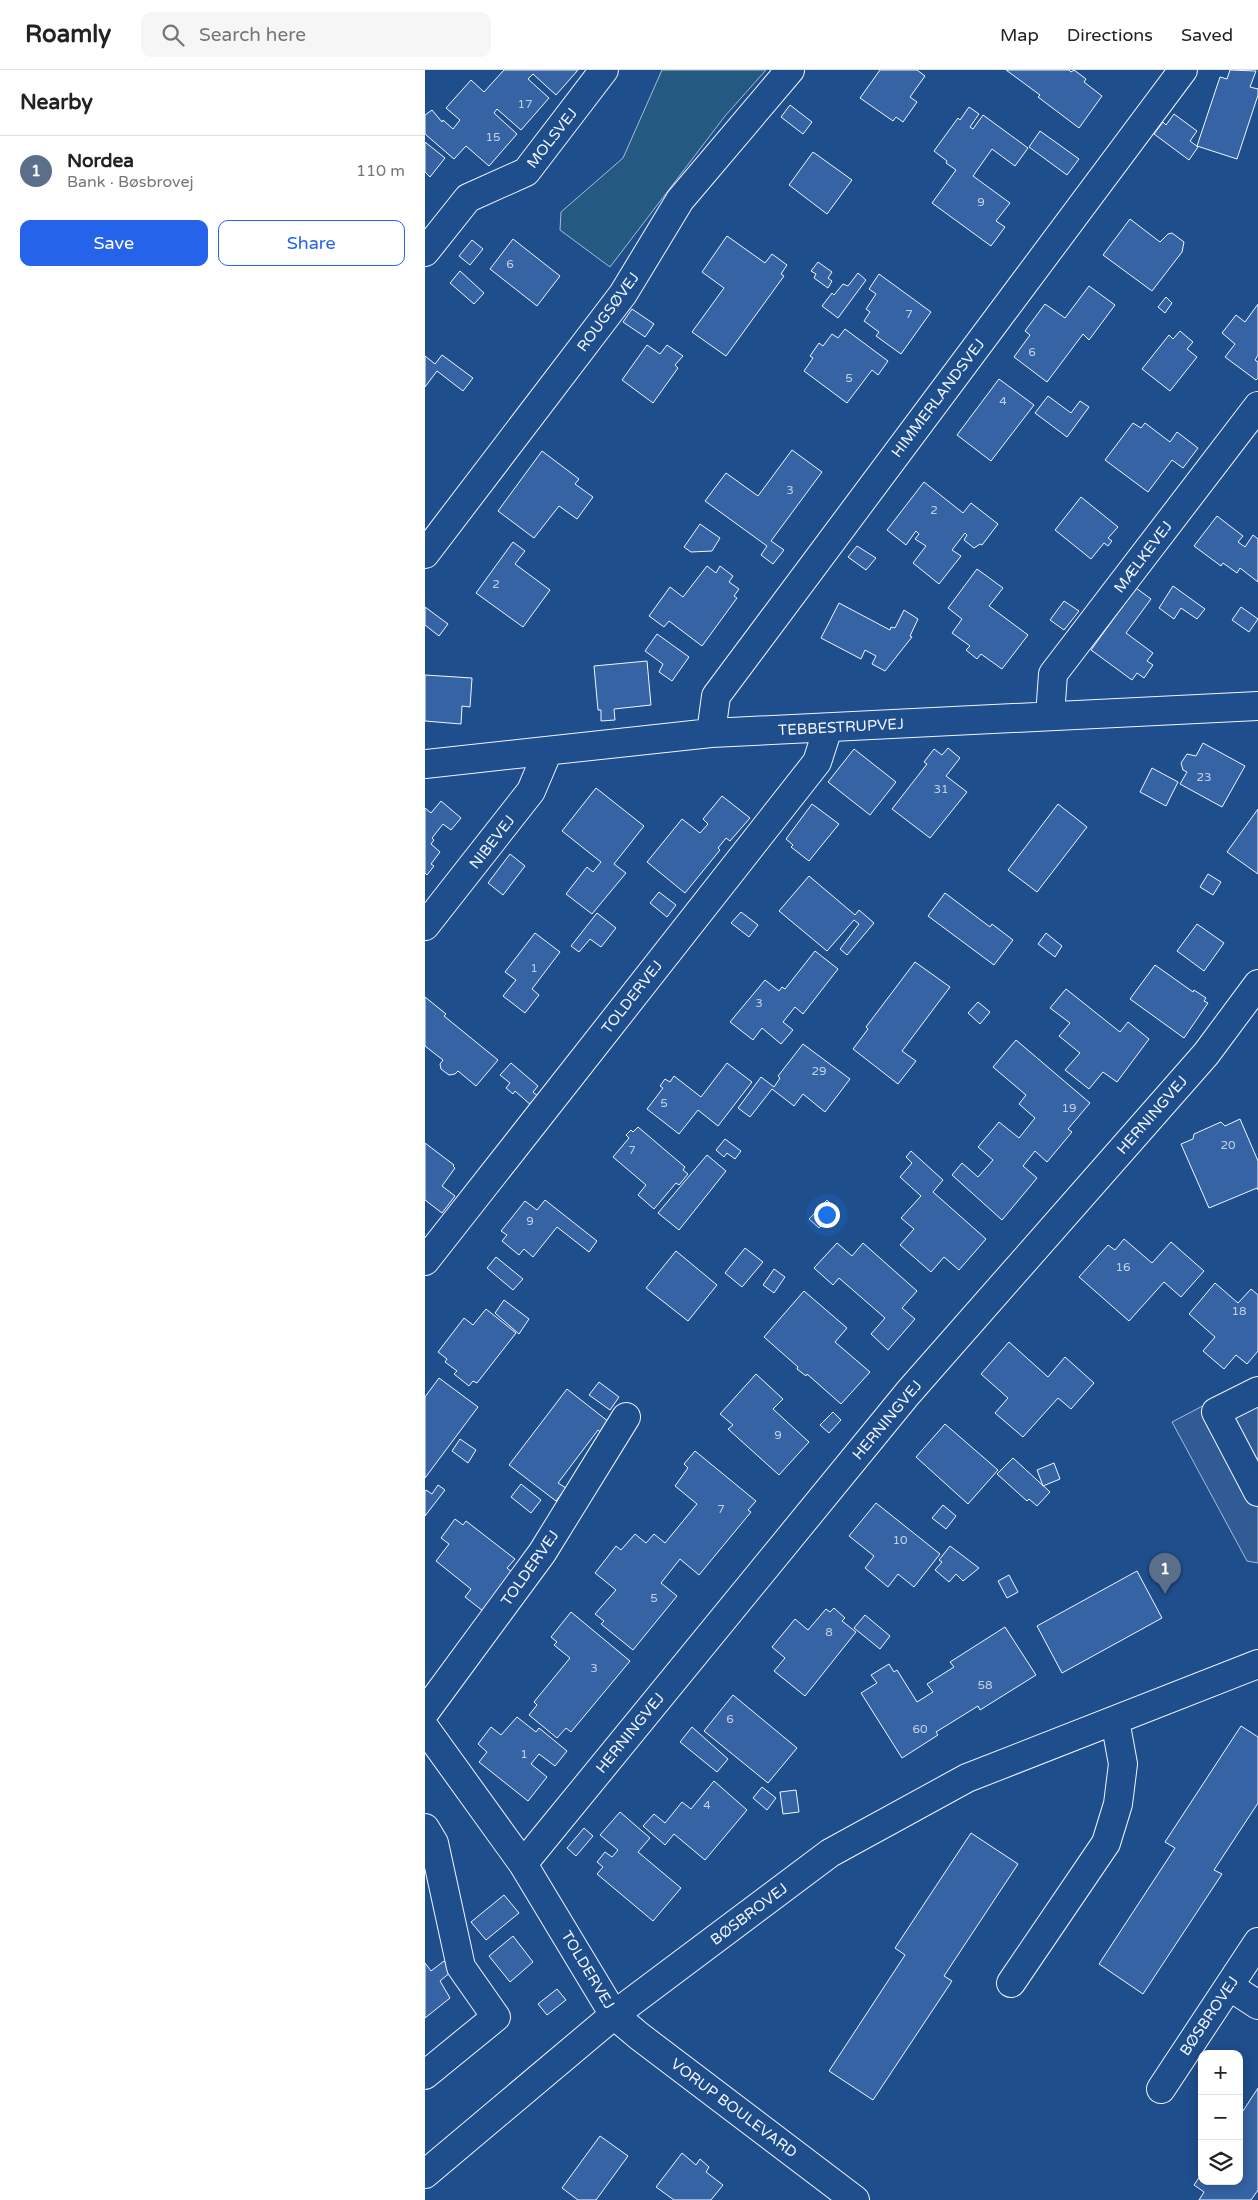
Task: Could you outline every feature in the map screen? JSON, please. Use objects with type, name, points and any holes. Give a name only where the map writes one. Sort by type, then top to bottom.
[{"type":"street","name":"MOLSVEJ","points":[[425,252],[468,198],[526,172],[604,70]]},
{"type":"street","name":"ROUGSØVEJ","points":[[425,554],[623,294],[680,200],[790,70]]},
{"type":"street","name":"HIMMERLANDSVEJ","points":[[711,733],[715,696],[1183,70]]},
{"type":"street","name":"MÆLKEVEJ","points":[[1050,716],[1053,674],[1258,406]]},
{"type":"street","name":"TEBBESTRUPVEJ","points":[[425,764],[711,733],[1258,706]]},
{"type":"street","name":"TOLDERVEJ","points":[[425,1261],[817,762],[829,728]]},
{"type":"street","name":"NIBEVEJ","points":[[425,926],[531,792],[548,751]]},
{"type":"street","name":"HERNINGVEJ","points":[[523,1864],[908,1393],[1205,1054],[1258,984]]},
{"type":"street","points":[[1258,1391],[1216,1412],[1258,1492]]},
{"type":"street","name":"TOLDERVEJ","points":[[425,1712],[542,1553],[626,1417]]},
{"type":"street","name":"BØSBROVEJ","points":[[425,2174],[614,2015],[830,1853],[967,1778],[1258,1664]]},
{"type":"street","points":[[1011,1983],[1106,1843],[1118,1804],[1123,1764],[1115,1720]]},
{"type":"street","name":"TOLDERVEJ","points":[[425,1728],[523,1864],[614,2015]]},
{"type":"street","points":[[425,1828],[434,1843],[461,1967],[496,2017],[425,2075]]},
{"type":"street","name":"BØSBROVEJ","points":[[1161,2089],[1258,1942]]},
{"type":"street","points":[[1229,1986],[1258,2005]]},
{"type":"street","name":"VORUP BOULEVARD","points":[[614,2015],[855,2200]]},
{"type":"shaded area","points":[[662,70],[766,70],[725,116],[610,267],[560,230],[561,212],[623,158]]},
{"type":"shaded area","points":[[1258,1377],[1258,1563],[1247,1561],[1172,1422]]},
{"type":"building","points":[[504,70],[578,70],[556,95],[533,74],[528,79],[549,98],[521,130],[497,109],[494,113],[517,134],[489,166],[466,146],[454,159],[425,134],[425,115],[432,110],[442,122],[443,120],[453,129],[460,120],[446,108],[471,80],[484,92]]},
{"type":"building","points":[[880,70],[917,70],[925,76],[910,97],[917,102],[903,122],[896,117],[893,121],[860,98]]},
{"type":"building","points":[[1006,70],[1069,70],[1071,72],[1074,70],[1086,79],[1084,82],[1102,96],[1079,128],[1038,97],[1040,95]]},
{"type":"building","points":[[1230,70],[1256,71],[1250,87],[1258,89],[1258,95],[1237,159],[1197,146],[1220,77],[1227,79]]},
{"type":"building","points":[[790,105],[812,122],[803,134],[781,117]]},
{"type":"building","points":[[969,107],[979,114],[970,127],[973,129],[983,115],[1028,148],[1015,166],[992,149],[973,176],[1010,203],[996,221],[1005,227],[991,246],[932,203],[956,170],[934,151],[958,118],[960,120]]},
{"type":"building","points":[[1174,114],[1197,131],[1190,141],[1198,147],[1189,160],[1154,134],[1163,122],[1166,125]]},
{"type":"building","points":[[1040,131],[1079,159],[1067,175],[1029,147]]},
{"type":"building","points":[[425,142],[445,158],[430,177],[425,172]]},
{"type":"building","points":[[813,152],[852,180],[827,214],[789,185]]},
{"type":"building","points":[[1130,219],[1160,242],[1168,234],[1172,233],[1184,242],[1182,252],[1152,291],[1103,255]]},
{"type":"building","points":[[727,236],[765,263],[772,254],[787,265],[781,274],[784,276],[726,356],[692,332],[724,288],[702,272]]},
{"type":"building","points":[[513,239],[560,276],[537,306],[490,269]]},
{"type":"building","points":[[472,240],[483,249],[470,265],[459,256]]},
{"type":"building","points":[[818,262],[832,272],[828,278],[832,281],[828,288],[814,278],[816,274],[811,271]]},
{"type":"building","points":[[460,271],[484,293],[474,304],[450,283]]},
{"type":"building","points":[[858,273],[866,280],[838,318],[822,306],[832,293],[834,295],[843,284],[848,286]]},
{"type":"building","points":[[879,274],[931,312],[901,354],[876,336],[879,332],[864,321],[870,312],[866,309],[876,294],[869,289]]},
{"type":"building","points":[[1089,286],[1115,305],[1089,340],[1083,334],[1047,382],[1014,357],[1030,335],[1025,331],[1045,304],[1065,318]]},
{"type":"building","points":[[1166,297],[1172,303],[1165,313],[1158,307]]},
{"type":"building","points":[[1258,304],[1258,355],[1255,360],[1258,362],[1258,378],[1256,380],[1225,357],[1235,344],[1222,333],[1236,315],[1245,322]]},
{"type":"building","points":[[632,309],[654,324],[645,337],[623,322]]},
{"type":"building","points":[[845,329],[888,361],[878,375],[872,370],[847,403],[804,371],[813,358],[810,356],[819,343],[823,346],[832,334],[838,338]]},
{"type":"building","points":[[1180,331],[1193,342],[1187,349],[1197,357],[1170,391],[1142,369],[1169,335],[1173,339]]},
{"type":"building","points":[[647,345],[660,354],[667,345],[683,356],[675,365],[678,368],[653,403],[622,380]]},
{"type":"building","points":[[442,355],[473,378],[463,391],[437,371],[425,387],[425,356],[435,364]]},
{"type":"building","points":[[999,379],[1034,405],[991,461],[957,435]]},
{"type":"building","points":[[1048,396],[1071,413],[1080,401],[1089,407],[1067,437],[1035,413]]},
{"type":"building","points":[[1133,423],[1141,428],[1145,423],[1170,442],[1177,432],[1198,448],[1183,468],[1172,460],[1148,492],[1105,460]]},
{"type":"building","points":[[792,450],[822,472],[771,541],[784,550],[773,564],[761,555],[767,546],[705,501],[726,473],[758,496]]},
{"type":"building","points":[[542,451],[579,479],[575,484],[593,497],[577,519],[559,506],[534,538],[498,511]]},
{"type":"building","points":[[924,482],[963,513],[971,503],[998,524],[982,545],[980,544],[974,548],[964,540],[967,535],[965,533],[952,550],[961,556],[939,584],[913,563],[926,546],[915,539],[919,534],[916,531],[906,545],[887,530]]},
{"type":"building","points":[[1081,497],[1118,527],[1108,538],[1112,541],[1108,546],[1104,543],[1091,559],[1055,530]]},
{"type":"building","points":[[1217,516],[1243,536],[1238,542],[1245,547],[1253,535],[1258,539],[1258,582],[1240,568],[1237,573],[1223,563],[1221,566],[1194,546]]},
{"type":"building","points":[[700,524],[720,538],[712,551],[691,552],[684,547]]},
{"type":"building","points":[[513,542],[525,551],[515,564],[550,590],[523,627],[476,593]]},
{"type":"building","points":[[857,546],[876,558],[866,570],[848,557]]},
{"type":"building","points":[[707,566],[716,573],[720,566],[733,576],[729,582],[739,589],[734,596],[737,598],[702,646],[669,621],[664,627],[649,616],[670,587],[683,597]]},
{"type":"building","points":[[977,569],[1003,588],[989,606],[1028,635],[1002,669],[981,654],[977,659],[966,650],[970,646],[952,633],[962,619],[948,608]]},
{"type":"building","points":[[1173,586],[1205,609],[1197,619],[1181,608],[1174,619],[1159,608]]},
{"type":"building","points":[[1136,588],[1151,599],[1126,633],[1153,653],[1147,661],[1153,665],[1144,678],[1137,673],[1132,680],[1091,650]]},
{"type":"building","points":[[1064,601],[1079,611],[1064,630],[1050,620]]},
{"type":"building","points":[[839,603],[890,630],[891,627],[895,628],[904,610],[918,619],[910,636],[912,637],[885,671],[872,664],[876,656],[865,650],[861,659],[821,638]]},
{"type":"building","points":[[425,607],[448,624],[439,636],[425,625]]},
{"type":"building","points":[[1241,607],[1258,619],[1249,632],[1232,620]]},
{"type":"building","points":[[657,634],[689,657],[672,681],[659,672],[663,664],[645,651]]},
{"type":"building","points":[[647,661],[651,705],[614,709],[615,720],[601,721],[601,710],[598,710],[594,666]]},
{"type":"building","points":[[425,675],[472,678],[470,707],[462,706],[461,724],[425,721]]},
{"type":"building","points":[[1203,743],[1245,766],[1222,807],[1180,784],[1187,772],[1183,770],[1181,763],[1187,754],[1196,756]]},
{"type":"building","points":[[948,748],[960,758],[946,776],[967,792],[930,838],[892,809],[927,764],[924,762],[934,749],[942,755]]},
{"type":"building","points":[[854,749],[896,782],[870,815],[828,782]]},
{"type":"building","points":[[1152,768],[1178,782],[1166,806],[1140,792]]},
{"type":"building","points":[[596,788],[644,826],[614,864],[626,873],[592,914],[566,894],[587,867],[593,872],[601,862],[562,831]]},
{"type":"building","points":[[722,796],[750,818],[730,841],[726,838],[718,848],[720,850],[685,893],[647,862],[682,819],[700,833],[708,824],[703,819]]},
{"type":"building","points":[[441,801],[461,818],[451,830],[443,824],[432,838],[434,840],[431,844],[440,852],[431,864],[434,866],[427,875],[425,873],[425,808],[431,813]]},
{"type":"building","points":[[812,804],[839,824],[809,861],[791,847],[793,845],[786,839]]},
{"type":"building","points":[[1058,804],[1087,827],[1037,892],[1008,870]]},
{"type":"building","points":[[1258,809],[1258,874],[1227,852]]},
{"type":"building","points":[[510,854],[525,866],[503,895],[488,883]]},
{"type":"building","points":[[1208,874],[1221,882],[1213,895],[1200,887]]},
{"type":"building","points":[[809,876],[855,915],[859,910],[874,923],[847,955],[840,949],[859,924],[854,920],[827,951],[779,911]]},
{"type":"building","points":[[659,892],[676,905],[667,917],[650,903]]},
{"type":"building","points":[[945,893],[990,927],[992,924],[1013,940],[994,965],[928,916]]},
{"type":"building","points":[[741,912],[758,925],[749,937],[731,923]]},
{"type":"building","points":[[597,913],[616,928],[601,947],[590,939],[579,952],[571,946]]},
{"type":"building","points":[[1197,924],[1224,943],[1204,971],[1177,951]]},
{"type":"building","points":[[535,933],[560,952],[532,989],[539,995],[525,1013],[503,996],[516,980],[505,972]]},
{"type":"building","points":[[1046,933],[1062,946],[1055,957],[1038,944]]},
{"type":"building","points":[[815,951],[838,969],[803,1014],[795,1007],[783,1022],[793,1030],[781,1044],[762,1028],[753,1040],[730,1022],[765,980],[779,991],[782,987],[785,989]]},
{"type":"building","points":[[915,962],[950,987],[902,1051],[916,1061],[898,1084],[853,1049],[868,1029],[866,1027]]},
{"type":"building","points":[[1155,965],[1193,992],[1194,990],[1206,998],[1204,1001],[1208,1003],[1184,1038],[1130,999]]},
{"type":"building","points":[[1066,989],[1120,1032],[1128,1022],[1149,1039],[1117,1082],[1103,1072],[1089,1089],[1065,1070],[1080,1053],[1059,1036],[1070,1023],[1050,1008]]},
{"type":"building","points":[[425,997],[446,1014],[444,1016],[498,1060],[476,1086],[458,1071],[455,1074],[449,1075],[441,1069],[440,1064],[443,1060],[425,1046]]},
{"type":"building","points":[[978,1002],[990,1012],[980,1024],[968,1013]]},
{"type":"building","points":[[1016,1040],[1090,1103],[1068,1129],[1072,1132],[1047,1162],[1035,1151],[1023,1166],[1037,1178],[1002,1220],[952,1175],[962,1163],[978,1177],[993,1160],[978,1147],[999,1122],[1019,1138],[1035,1118],[1019,1104],[1026,1095],[993,1067]]},
{"type":"building","points":[[803,1044],[850,1079],[825,1112],[803,1094],[794,1106],[772,1089],[750,1117],[738,1108],[761,1077],[774,1087],[780,1078],[778,1076]]},
{"type":"building","points":[[511,1063],[538,1086],[533,1092],[539,1097],[532,1106],[515,1091],[513,1094],[506,1088],[510,1083],[500,1075]]},
{"type":"building","points":[[727,1063],[752,1082],[718,1126],[698,1110],[679,1134],[647,1109],[663,1088],[660,1086],[665,1079],[670,1082],[674,1076],[701,1097]]},
{"type":"building","points":[[1240,1119],[1258,1161],[1258,1190],[1257,1188],[1209,1208],[1181,1144],[1193,1139],[1194,1134],[1221,1122],[1225,1126]]},
{"type":"building","points":[[638,1127],[685,1167],[683,1170],[688,1174],[679,1185],[676,1183],[654,1209],[638,1195],[646,1185],[613,1157],[629,1138],[626,1135]]},
{"type":"building","points":[[725,1139],[741,1151],[735,1159],[727,1153],[724,1157],[716,1150]]},
{"type":"building","points":[[425,1143],[454,1165],[455,1168],[442,1186],[455,1196],[442,1213],[425,1200]]},
{"type":"building","points":[[911,1151],[943,1180],[933,1192],[986,1239],[959,1270],[944,1257],[931,1272],[900,1245],[914,1229],[901,1218],[921,1196],[900,1177],[912,1163],[906,1157]]},
{"type":"building","points":[[707,1155],[726,1171],[679,1230],[658,1213]]},
{"type":"building","points":[[545,1200],[597,1241],[589,1252],[557,1227],[533,1257],[524,1249],[519,1255],[502,1241],[507,1235],[501,1231],[525,1201],[537,1210]]},
{"type":"building","points":[[827,1200],[836,1209],[819,1228],[809,1219]]},
{"type":"building","points":[[1124,1239],[1152,1263],[1171,1242],[1204,1271],[1181,1297],[1164,1282],[1129,1321],[1079,1277],[1108,1245],[1115,1250]]},
{"type":"building","points":[[837,1243],[852,1256],[863,1243],[917,1291],[902,1308],[915,1319],[888,1350],[871,1334],[885,1318],[839,1278],[833,1285],[814,1268]]},
{"type":"building","points":[[745,1248],[763,1262],[742,1287],[725,1273]]},
{"type":"building","points":[[676,1251],[717,1285],[688,1321],[646,1288]]},
{"type":"building","points":[[496,1257],[523,1279],[513,1290],[487,1268]]},
{"type":"building","points":[[774,1269],[785,1277],[774,1293],[763,1285]]},
{"type":"building","points":[[1215,1283],[1238,1303],[1251,1289],[1258,1295],[1258,1351],[1247,1364],[1236,1355],[1224,1369],[1203,1351],[1215,1337],[1189,1314]]},
{"type":"building","points":[[804,1291],[847,1328],[835,1342],[870,1372],[841,1404],[807,1374],[806,1376],[797,1369],[798,1367],[764,1337]]},
{"type":"building","points":[[504,1300],[529,1319],[519,1334],[495,1313]]},
{"type":"building","points":[[486,1309],[516,1333],[477,1383],[473,1381],[469,1386],[454,1374],[457,1371],[445,1362],[447,1359],[438,1352],[464,1318],[473,1325]]},
{"type":"building","points":[[1009,1342],[1048,1377],[1065,1357],[1094,1383],[1071,1409],[1058,1398],[1023,1437],[995,1413],[1008,1398],[981,1374]]},
{"type":"building","points":[[756,1374],[783,1399],[773,1409],[809,1442],[779,1475],[728,1429],[733,1425],[720,1414]]},
{"type":"building","points":[[439,1378],[478,1407],[425,1478],[425,1397]]},
{"type":"building","points":[[599,1382],[619,1397],[610,1410],[589,1395]]},
{"type":"building","points":[[567,1389],[614,1426],[605,1436],[598,1430],[558,1483],[566,1488],[556,1501],[509,1465]]},
{"type":"building","points":[[833,1412],[841,1420],[829,1433],[820,1425]]},
{"type":"building","points":[[945,1424],[998,1470],[968,1504],[916,1457]]},
{"type":"building","points":[[460,1439],[476,1450],[468,1463],[452,1451]]},
{"type":"building","points":[[695,1451],[756,1501],[748,1510],[751,1512],[699,1575],[680,1559],[661,1583],[677,1596],[633,1650],[601,1624],[604,1621],[595,1614],[616,1590],[595,1573],[616,1546],[621,1550],[635,1534],[646,1543],[654,1534],[665,1543],[697,1504],[675,1486],[688,1468],[684,1464]]},
{"type":"building","points":[[1013,1458],[1050,1492],[1037,1506],[1029,1499],[1027,1501],[997,1474]]},
{"type":"building","points":[[1054,1463],[1060,1479],[1043,1486],[1037,1470]]},
{"type":"building","points":[[521,1484],[541,1500],[531,1513],[511,1497]]},
{"type":"building","points":[[438,1485],[445,1490],[425,1516],[425,1491],[432,1494]]},
{"type":"building","points":[[876,1503],[940,1554],[914,1587],[898,1574],[888,1587],[865,1568],[874,1556],[849,1536]]},
{"type":"building","points":[[943,1505],[956,1516],[946,1529],[932,1518]]},
{"type":"building","points":[[455,1519],[463,1525],[466,1521],[515,1559],[507,1568],[513,1573],[483,1611],[465,1597],[471,1589],[436,1561],[449,1544],[441,1538]]},
{"type":"building","points":[[950,1546],[979,1568],[963,1581],[956,1574],[949,1582],[935,1570],[942,1562],[939,1560]]},
{"type":"building","points":[[1137,1571],[1162,1618],[1062,1673],[1037,1626]]},
{"type":"building","points":[[1009,1575],[1018,1592],[1007,1598],[998,1581]]},
{"type":"building","points":[[834,1608],[845,1618],[842,1621],[856,1632],[805,1696],[774,1671],[785,1658],[772,1647],[795,1619],[808,1630],[826,1609],[830,1612]]},
{"type":"building","points":[[571,1612],[630,1661],[571,1732],[566,1728],[557,1738],[529,1715],[537,1705],[534,1702],[570,1658],[554,1645],[557,1642],[551,1637]]},
{"type":"building","points":[[865,1615],[890,1636],[880,1649],[854,1628]]},
{"type":"building","points":[[1005,1627],[1036,1675],[980,1710],[978,1706],[936,1732],[938,1735],[902,1758],[861,1693],[877,1683],[871,1675],[889,1664],[894,1672],[897,1670],[917,1702],[933,1692],[927,1684],[954,1667],[950,1662]]},
{"type":"building","points":[[733,1695],[797,1748],[768,1783],[704,1731]]},
{"type":"building","points":[[517,1717],[536,1732],[539,1728],[567,1751],[555,1766],[539,1754],[531,1764],[547,1777],[528,1801],[479,1762],[487,1752],[478,1744],[491,1727],[501,1735]]},
{"type":"building","points":[[1241,1726],[1258,1737],[1258,1803],[1214,1870],[1222,1874],[1143,1994],[1099,1964],[1175,1848],[1165,1842]]},
{"type":"building","points":[[692,1727],[728,1759],[717,1772],[680,1742]]},
{"type":"building","points":[[714,1781],[747,1810],[705,1860],[674,1834],[665,1845],[643,1826],[654,1814],[665,1823],[682,1802],[691,1809]]},
{"type":"building","points":[[762,1787],[776,1798],[767,1810],[753,1798]]},
{"type":"building","points":[[796,1790],[799,1812],[783,1814],[780,1792]]},
{"type":"building","points":[[620,1812],[650,1838],[638,1852],[681,1888],[653,1921],[597,1874],[603,1867],[597,1862],[605,1852],[612,1857],[618,1850],[600,1835]]},
{"type":"building","points":[[584,1828],[593,1836],[576,1856],[567,1848]]},
{"type":"building","points":[[971,1833],[1018,1864],[944,1976],[952,1981],[873,2100],[829,2071],[905,1955],[895,1948]]},
{"type":"building","points":[[504,1895],[519,1913],[486,1940],[471,1922]]},
{"type":"building","points":[[513,1936],[533,1962],[510,1982],[489,1956]]},
{"type":"building","points":[[444,1961],[452,1971],[440,1981],[450,1998],[425,2018],[425,1963],[431,1971]]},
{"type":"building","points":[[557,1989],[566,2000],[547,2015],[538,2004]]},
{"type":"building","points":[[1258,2088],[1258,2190],[1251,2200],[1199,2200],[1204,2192],[1194,2185],[1198,2179],[1198,2185],[1243,2185],[1243,2111]]},
{"type":"building","points":[[600,2136],[628,2156],[596,2200],[578,2200],[562,2188]]},
{"type":"building","points":[[682,2153],[696,2165],[700,2159],[709,2167],[706,2172],[723,2185],[711,2200],[674,2200],[656,2187]]},
{"type":"place","name":"Nordea","points":[[1165,1594]]}]
